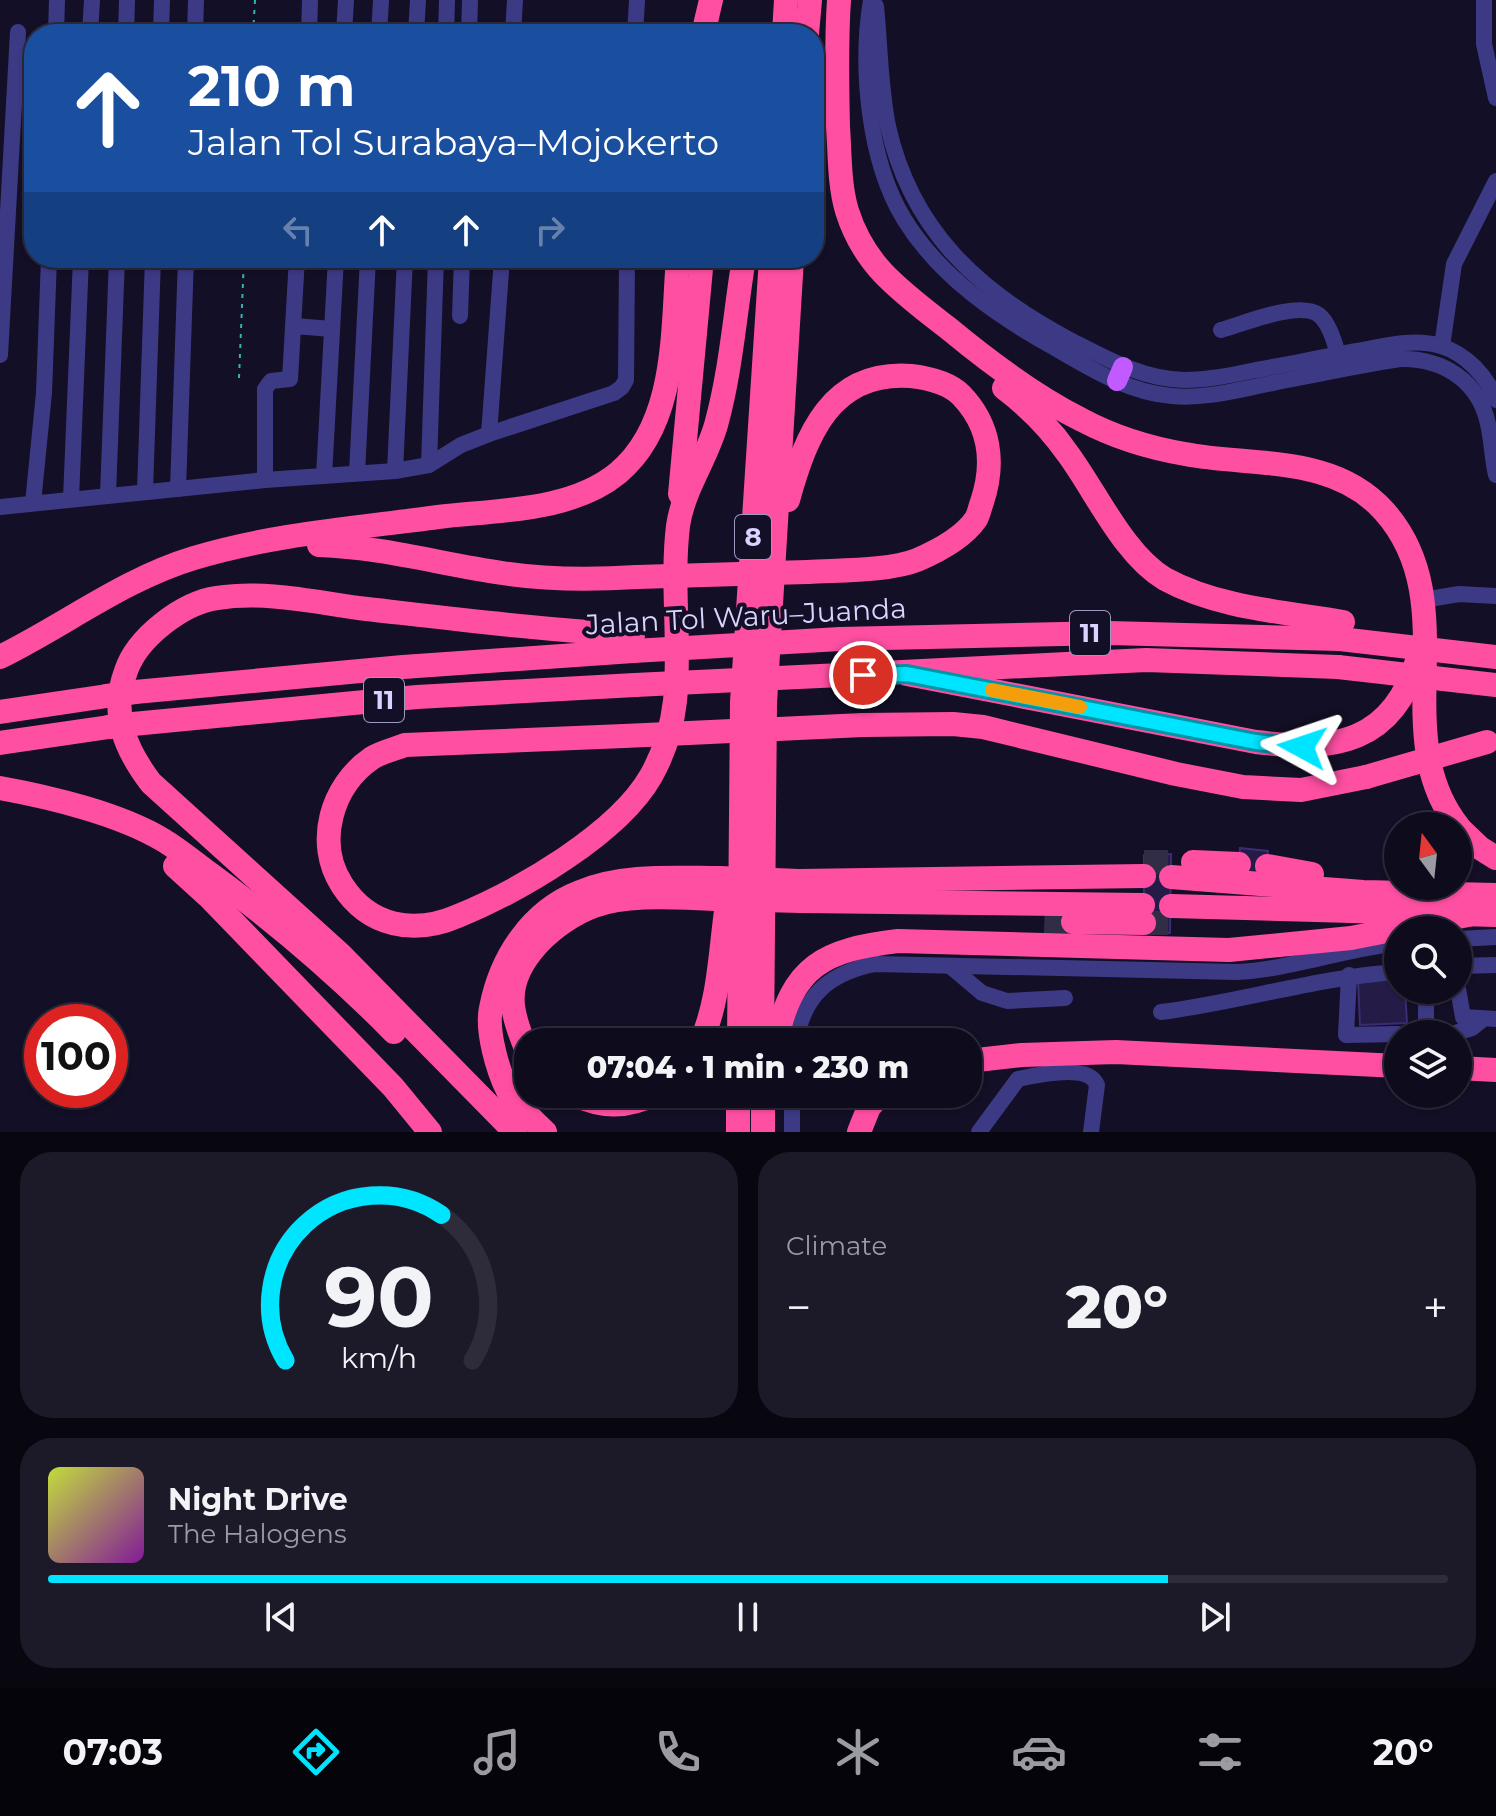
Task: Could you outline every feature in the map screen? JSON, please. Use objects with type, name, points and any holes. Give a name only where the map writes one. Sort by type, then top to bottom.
[{"type":"highway","points":[[705,24],[711,0]]},
{"type":"highway","points":[[785,24],[786,0]]},
{"type":"highway","points":[[808,24],[810,0]]},
{"type":"highway","points":[[830,0],[826,161],[838,225],[863,272],[909,315],[1029,407],[1070,456],[1136,553],[1163,578],[1217,599],[1342,631]]},
{"type":"highway","points":[[839,0],[836,55],[847,211],[861,244],[882,271],[909,297],[985,358],[1057,406],[1104,430],[1185,454],[1299,467],[1356,487],[1384,511],[1407,543],[1416,562],[1424,610],[1427,746],[1437,789],[1448,812]]},
{"type":"highway","points":[[0,657],[156,573],[192,559],[293,537],[545,503],[591,490],[619,472],[650,434],[667,385],[677,268]]},
{"type":"highway","points":[[701,268],[687,398],[678,528],[674,603],[676,690],[672,719],[663,750],[650,778],[625,810],[591,839],[545,870],[480,907],[444,922],[422,927],[404,926],[373,916],[359,907],[339,880],[330,860],[330,819],[342,786],[374,757],[405,745],[624,736],[863,725],[953,724],[983,727],[1176,774],[1255,788],[1301,790],[1366,777],[1492,741]]},
{"type":"highway","points":[[678,528],[681,509],[709,446],[720,409],[742,268]]},
{"type":"highway","name":"8","points":[[739,1028],[742,702],[770,268]]},
{"type":"highway","name":"8","points":[[762,1028],[765,703],[791,268]]},
{"type":"highway","points":[[236,547],[300,544],[350,546],[502,574],[579,581],[637,577],[808,572],[914,561],[952,543],[976,518],[988,483],[991,453],[979,418],[959,393],[929,378],[897,375],[864,381],[836,400],[812,431],[799,461],[786,511],[773,596]]},
{"type":"highway","points":[[515,1132],[341,955],[151,783],[133,760],[124,739],[118,707],[123,679],[130,657],[154,630],[191,607],[214,598],[260,595],[633,643]]},
{"type":"highway","points":[[907,674],[1256,742],[1319,746],[1360,735],[1396,706],[1412,679],[1424,610]]},
{"type":"highway","name":"Jalan Tol Waru–Juanda","points":[[0,712],[135,692],[633,643],[1342,631],[1489,656]]},
{"type":"highway","name":"11","points":[[0,743],[133,724],[417,697],[1146,660],[1338,667],[1496,685]]},
{"type":"highway","points":[[0,788],[42,795],[162,839],[247,901],[319,960],[485,1124],[504,1132]]},
{"type":"highway","points":[[106,816],[157,850],[208,896],[393,1087],[430,1132]]},
{"type":"highway","points":[[707,1028],[717,984],[740,817]]},
{"type":"highway","points":[[1472,840],[1496,858]]},
{"type":"highway","points":[[1239,864],[1171,869],[1384,890]]},
{"type":"highway","points":[[1267,866],[1384,888]]},
{"type":"highway","points":[[800,891],[1144,869]]},
{"type":"highway","points":[[545,1132],[509,1094],[495,1058],[490,1011],[505,963],[524,932],[549,907],[582,890],[624,881],[800,891],[925,903],[1144,914],[1073,922]]},
{"type":"highway","points":[[518,1028],[512,1002],[519,971],[538,943],[566,921],[595,905],[718,888]]},
{"type":"highway","points":[[1472,894],[1496,895]]},
{"type":"highway","points":[[925,903],[998,917],[1045,921]]},
{"type":"highway","points":[[1170,914],[1240,920],[1336,911],[1496,915]]},
{"type":"highway","points":[[780,1028],[790,996],[802,976],[828,957],[860,946],[898,941],[1229,950],[1351,938],[1468,915]]},
{"type":"highway","points":[[982,1059],[1116,1052],[1384,1065]]},
{"type":"highway","points":[[1472,1069],[1496,1070]]},
{"type":"highway","points":[[738,1108],[738,1132]]},
{"type":"highway","points":[[859,1132],[869,1108]]},
{"type":"street","points":[[56,24],[57,0]]},
{"type":"street","points":[[91,24],[92,0]]},
{"type":"street","points":[[126,24],[127,0]]},
{"type":"street","points":[[161,24],[162,0]]},
{"type":"street","points":[[195,24],[196,0]]},
{"type":"street","points":[[309,24],[310,0]]},
{"type":"street","points":[[345,24],[346,0]]},
{"type":"street","points":[[380,24],[381,0]]},
{"type":"street","points":[[417,24],[418,0]]},
{"type":"street","points":[[446,24],[447,0]]},
{"type":"street","points":[[469,24],[470,0]]},
{"type":"street","points":[[514,24],[515,0]]},
{"type":"street","points":[[636,24],[637,0]]},
{"type":"street","points":[[874,0],[887,124],[906,183],[917,208],[936,235],[990,288],[1152,393],[1191,397],[1400,359],[1431,361],[1456,373],[1479,396],[1489,427],[1496,475]]},
{"type":"street","points":[[1484,0],[1496,98]]},
{"type":"street","points":[[0,355],[18,32]]},
{"type":"street","points":[[1442,346],[1454,264],[1494,191]]},
{"type":"street","points":[[33,503],[44,393],[49,268]]},
{"type":"street","points":[[71,499],[81,268]]},
{"type":"street","points":[[108,495],[117,268]]},
{"type":"street","points":[[145,491],[153,268]]},
{"type":"street","points":[[178,489],[186,268]]},
{"type":"street","points":[[265,480],[265,389],[271,381],[290,379],[297,268]]},
{"type":"street","points":[[324,476],[336,268]]},
{"type":"street","points":[[357,473],[367,268]]},
{"type":"street","points":[[395,471],[405,268]]},
{"type":"street","points":[[429,465],[436,268]]},
{"type":"street","points":[[460,316],[462,268]]},
{"type":"street","points":[[489,434],[501,268]]},
{"type":"street","points":[[0,507],[265,480],[395,471],[429,465],[461,445],[614,393],[622,387],[626,380],[627,268]]},
{"type":"street","points":[[1221,330],[1285,312],[1304,310],[1318,314],[1324,321],[1338,355]]},
{"type":"street","points":[[294,326],[332,329]]},
{"type":"street","points":[[1120,374],[1199,379],[1396,344],[1442,346],[1477,370],[1496,400]]},
{"type":"street","points":[[1424,610],[1459,594],[1496,596]]},
{"type":"street","points":[[1472,938],[1496,937]]},
{"type":"street","points":[[799,1028],[807,1005],[823,987],[844,972],[888,962],[1237,972],[1269,969],[1384,945]]},
{"type":"street","points":[[1472,966],[1496,965]]},
{"type":"street","points":[[950,966],[982,993],[1007,1001],[1065,998]]},
{"type":"street","points":[[1269,969],[1274,991]]},
{"type":"street","points":[[1161,1012],[1217,1004],[1349,975],[1384,973]]},
{"type":"street","points":[[1349,975],[1346,1035],[1384,1034]]},
{"type":"street","points":[[1461,1004],[1463,1017],[1490,1019]]},
{"type":"street","points":[[1472,1028],[1490,1019]]},
{"type":"street","points":[[979,1132],[1018,1079],[1049,1073],[1089,1074],[1095,1079],[1097,1085],[1091,1132]]},
{"type":"street","points":[[791,1108],[792,1132]]},
{"type":"path","points":[[254,24],[255,0]]},
{"type":"path","points":[[239,378],[244,268]]},
{"type":"building","points":[[1240,848],[1268,851],[1266,881],[1238,879]]},
{"type":"building","points":[[1171,854],[1170,933],[1144,933],[1144,855]]},
{"type":"building","points":[[1046,907],[1074,907],[1073,936],[1045,936]]},
{"type":"building","points":[[1384,979],[1384,1004],[1406,1004],[1407,1020],[1384,1020],[1384,1024],[1360,1025],[1358,980]]},
{"type":"tunnel","points":[[1144,862],[1171,862]]},
{"type":"tunnel","points":[[1045,921],[1073,922]]},
{"type":"tunnel","points":[[1144,923],[1170,923]]},
{"type":"slow traffic","points":[[992,690],[1080,707]]},
{"type":"route","points":[[863,675],[907,674],[1256,742],[1302,747]]}]
